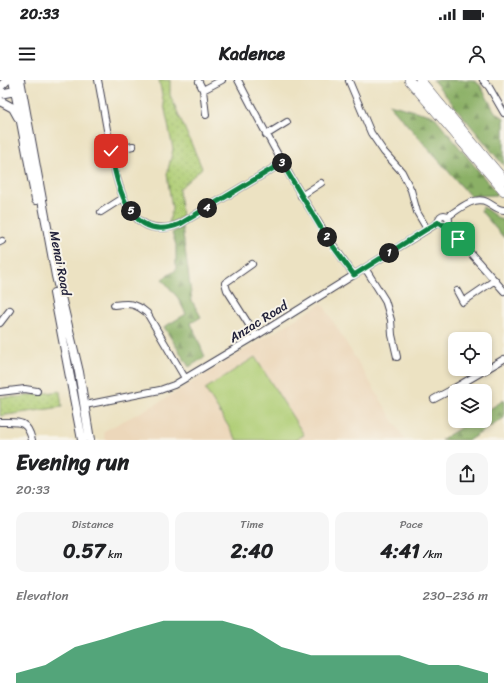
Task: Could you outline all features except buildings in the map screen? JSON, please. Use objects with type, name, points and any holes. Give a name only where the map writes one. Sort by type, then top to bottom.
[{"type":"main road","points":[[0,87],[7,80]]},
{"type":"main road","name":"Menai Road","points":[[13,80],[82,440]]},
{"type":"main road","name":"Menai Road","points":[[15,91],[19,80]]},
{"type":"main road","name":"Menai Road","points":[[19,80],[56,276],[79,372],[90,440]]},
{"type":"main road","points":[[409,80],[504,191]]},
{"type":"main road","points":[[420,80],[504,180]]},
{"type":"main road","points":[[0,94],[15,91]]},
{"type":"main road","name":"Menai Road","points":[[15,91],[21,97],[26,112]]},
{"type":"main road","points":[[0,101],[8,104],[16,112],[24,137]]},
{"type":"main road","name":"Anzac Road","points":[[76,406],[85,405]]},
{"type":"street","points":[[98,80],[111,151],[123,198],[138,219],[148,226],[155,228],[170,228],[180,224],[282,163]]},
{"type":"street","points":[[203,90],[222,80]]},
{"type":"street","points":[[238,80],[266,135],[301,196],[327,238],[354,275]]},
{"type":"street","points":[[483,80],[489,87],[504,113]]},
{"type":"street","points":[[349,81],[370,133],[384,152],[402,172],[411,190],[417,212],[427,229]]},
{"type":"street","points":[[199,82],[203,90],[206,115]]},
{"type":"street","points":[[266,135],[287,122]]},
{"type":"street","points":[[111,151],[132,146]]},
{"type":"street","points":[[301,196],[321,183]]},
{"type":"street","points":[[101,212],[123,198]]},
{"type":"street","points":[[447,224],[443,225],[439,222],[440,216],[444,215],[447,217],[471,202],[479,200],[488,202],[498,209],[504,210]]},
{"type":"street","points":[[447,217],[449,220],[447,224],[458,239],[496,280],[504,291]]},
{"type":"street","name":"Anzac Road","points":[[85,405],[160,390],[185,378],[256,336],[439,222]]},
{"type":"street","points":[[252,264],[225,283],[231,296],[256,336]]},
{"type":"street","points":[[365,268],[385,300],[391,320],[392,335],[398,357]]},
{"type":"street","points":[[457,291],[463,302],[496,280]]},
{"type":"street","points":[[114,305],[128,304],[139,306],[147,313],[185,378]]},
{"type":"street","points":[[0,323],[10,310]]},
{"type":"street","points":[[434,398],[451,390],[504,359]]},
{"type":"street","points":[[0,392],[25,389],[37,391]]},
{"type":"street","points":[[0,422],[19,422],[25,425],[30,431],[32,440]]},
{"type":"shaded area","points":[[322,303],[405,440],[105,440],[104,431],[158,403]]},
{"type":"green space","points":[[159,80],[170,80],[170,95],[202,168],[179,189],[182,217],[169,223],[172,209],[167,174],[173,149]]},
{"type":"green space","points":[[433,80],[473,80],[480,85],[495,112],[504,118],[504,166]]},
{"type":"green space","points":[[389,104],[434,116],[498,195],[470,196]]},
{"type":"green space","points":[[483,207],[501,220],[504,219],[504,238],[481,211]]},
{"type":"green space","points":[[182,227],[192,301],[201,317],[191,323],[205,357],[189,367],[164,327],[186,314],[178,298],[162,279],[176,270],[176,245],[172,233]]},
{"type":"green space","points":[[255,357],[304,435],[295,440],[237,440],[205,389]]},
{"type":"green space","points":[[60,391],[62,407],[0,416],[0,397],[19,397]]},
{"type":"green space","points":[[504,400],[504,418],[492,426],[492,408]]},
{"type":"green space","points":[[460,428],[488,428],[469,440],[441,440]]},
{"type":"route","points":[[111,151],[113,166],[126,205],[138,219],[148,226],[155,228],[170,228],[180,224],[282,163],[327,238],[354,275],[439,222],[442,225],[447,224],[458,239]]}]
